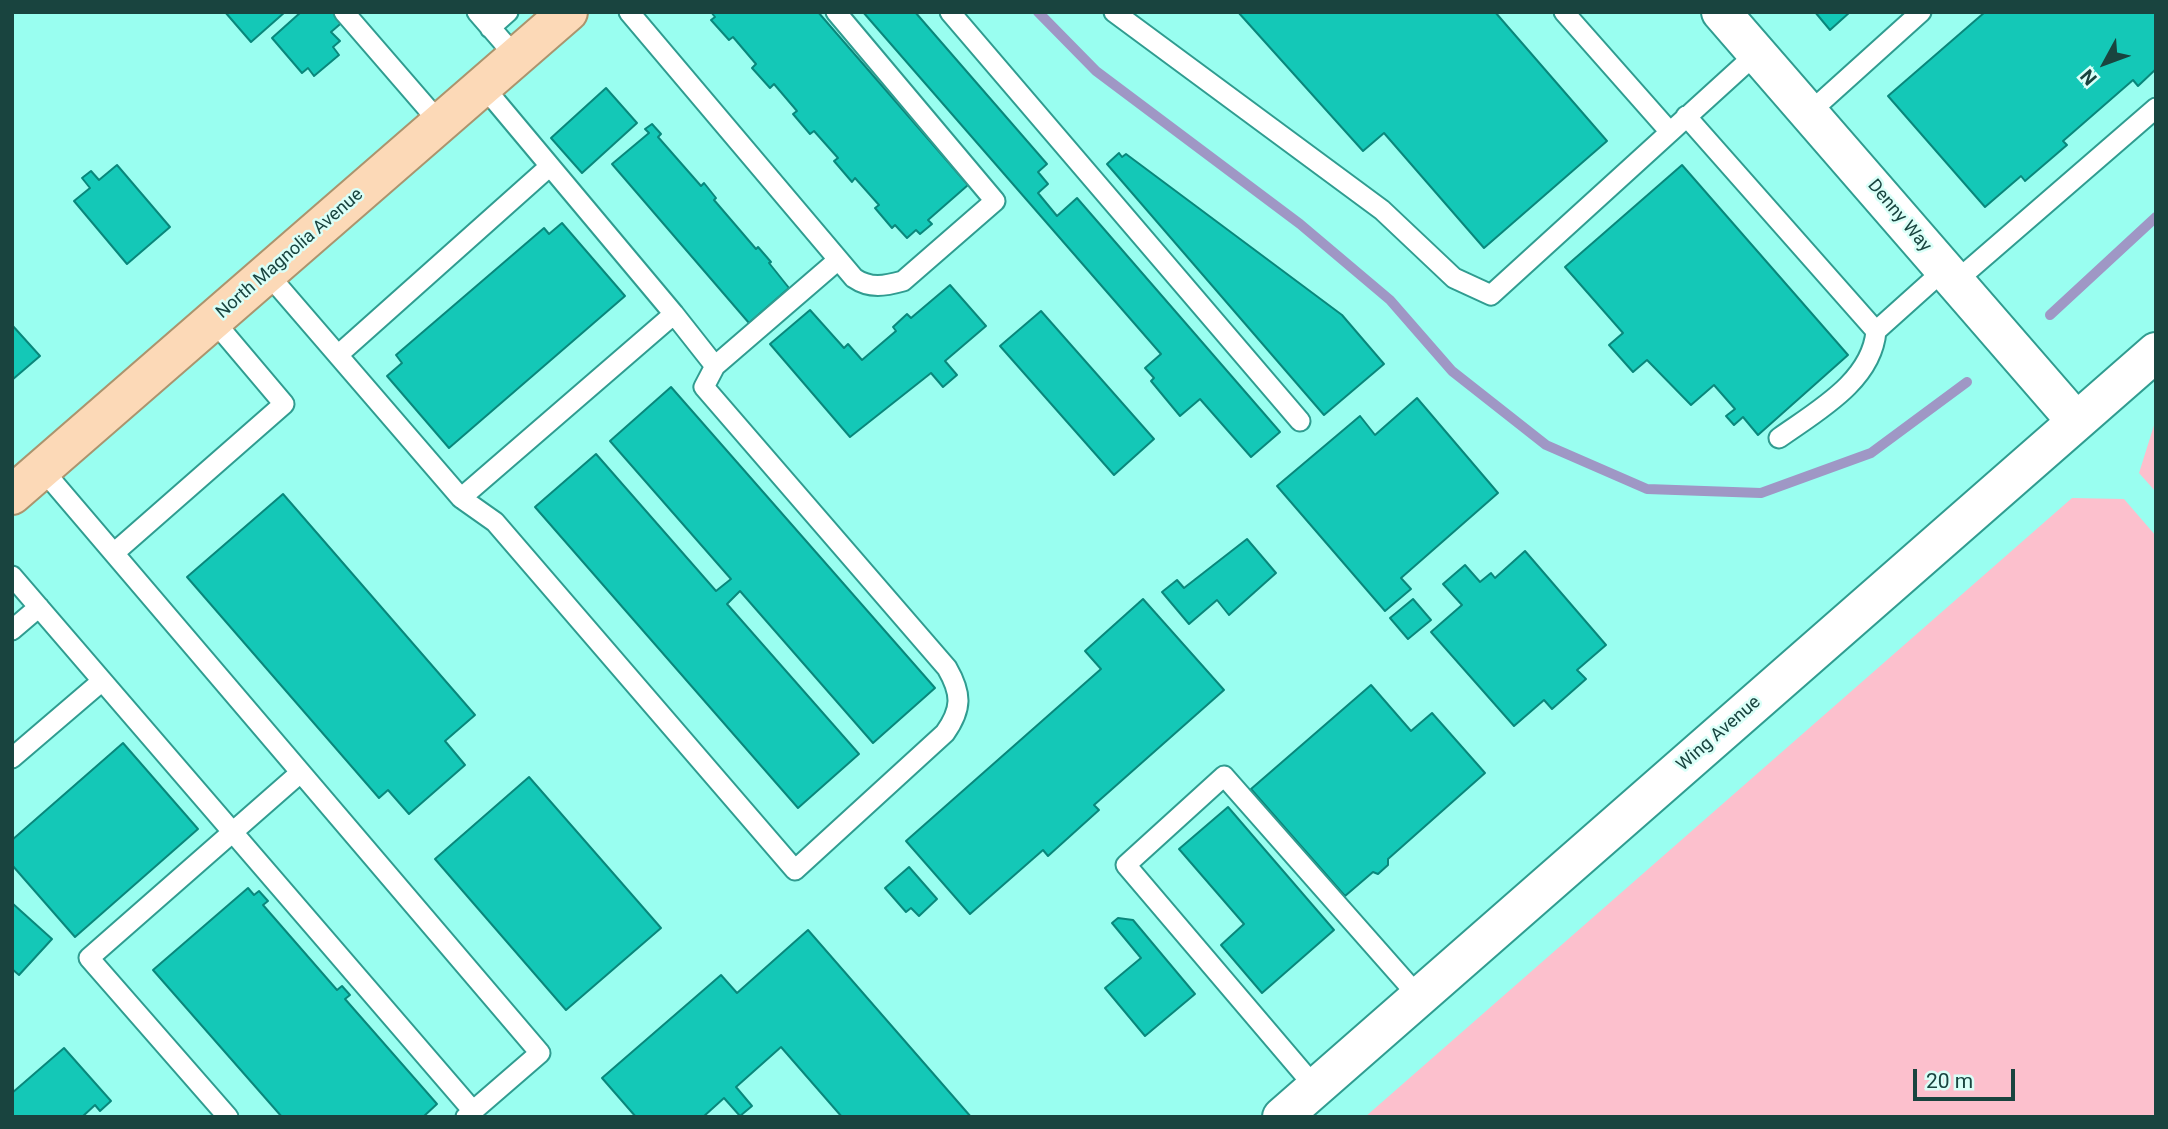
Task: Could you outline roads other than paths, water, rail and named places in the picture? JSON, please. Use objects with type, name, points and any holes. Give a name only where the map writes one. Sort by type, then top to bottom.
[{"type":"main road","name":"North Magnolia Avenue","points":[[12,495],[568,12]]},
{"type":"street","name":"Denny Way","points":[[1721,12],[2076,421]]},
{"type":"street","name":"Wing Avenue","points":[[1282,1117],[2156,352]]},
{"type":"lane","points":[[344,12],[440,123]]},
{"type":"lane","points":[[477,12],[516,57]]},
{"type":"lane","points":[[490,28],[508,12]]},
{"type":"lane","points":[[629,12],[838,260],[863,285],[887,286],[903,281],[995,201],[836,12]]},
{"type":"lane","points":[[950,12],[1300,421]]},
{"type":"lane","points":[[1114,12],[1382,210],[1454,278],[1491,295],[1757,53]]},
{"type":"lane","points":[[1564,12],[1670,132]]},
{"type":"lane","points":[[1810,112],[1921,12]]},
{"type":"lane","points":[[483,86],[715,366]]},
{"type":"lane","points":[[1876,331],[1950,276],[2156,108]]},
{"type":"lane","points":[[1686,117],[1876,331],[1874,351],[1849,384],[1779,438]]},
{"type":"lane","points":[[338,355],[550,166]]},
{"type":"lane","points":[[267,273],[461,498],[495,522],[794,870],[945,733],[960,706],[960,694],[947,668],[704,387],[715,366],[838,260]]},
{"type":"lane","points":[[461,498],[674,314]]},
{"type":"lane","points":[[114,553],[284,404],[213,320]]},
{"type":"lane","points":[[12,576],[470,1114],[540,1053],[42,469]]},
{"type":"lane","points":[[12,629],[39,607]]},
{"type":"lane","points":[[12,758],[102,681]]},
{"type":"lane","points":[[228,1117],[89,958],[300,773]]},
{"type":"lane","points":[[1315,1087],[1126,865],[1224,776],[1419,997]]},
{"type":"waterway","points":[[1038,12],[1096,71],[1300,224],[1390,300],[1452,371],[1546,445],[1647,489],[1761,493],[1871,453],[1967,382]]},
{"type":"waterway","points":[[2050,315],[2156,217]]}]
